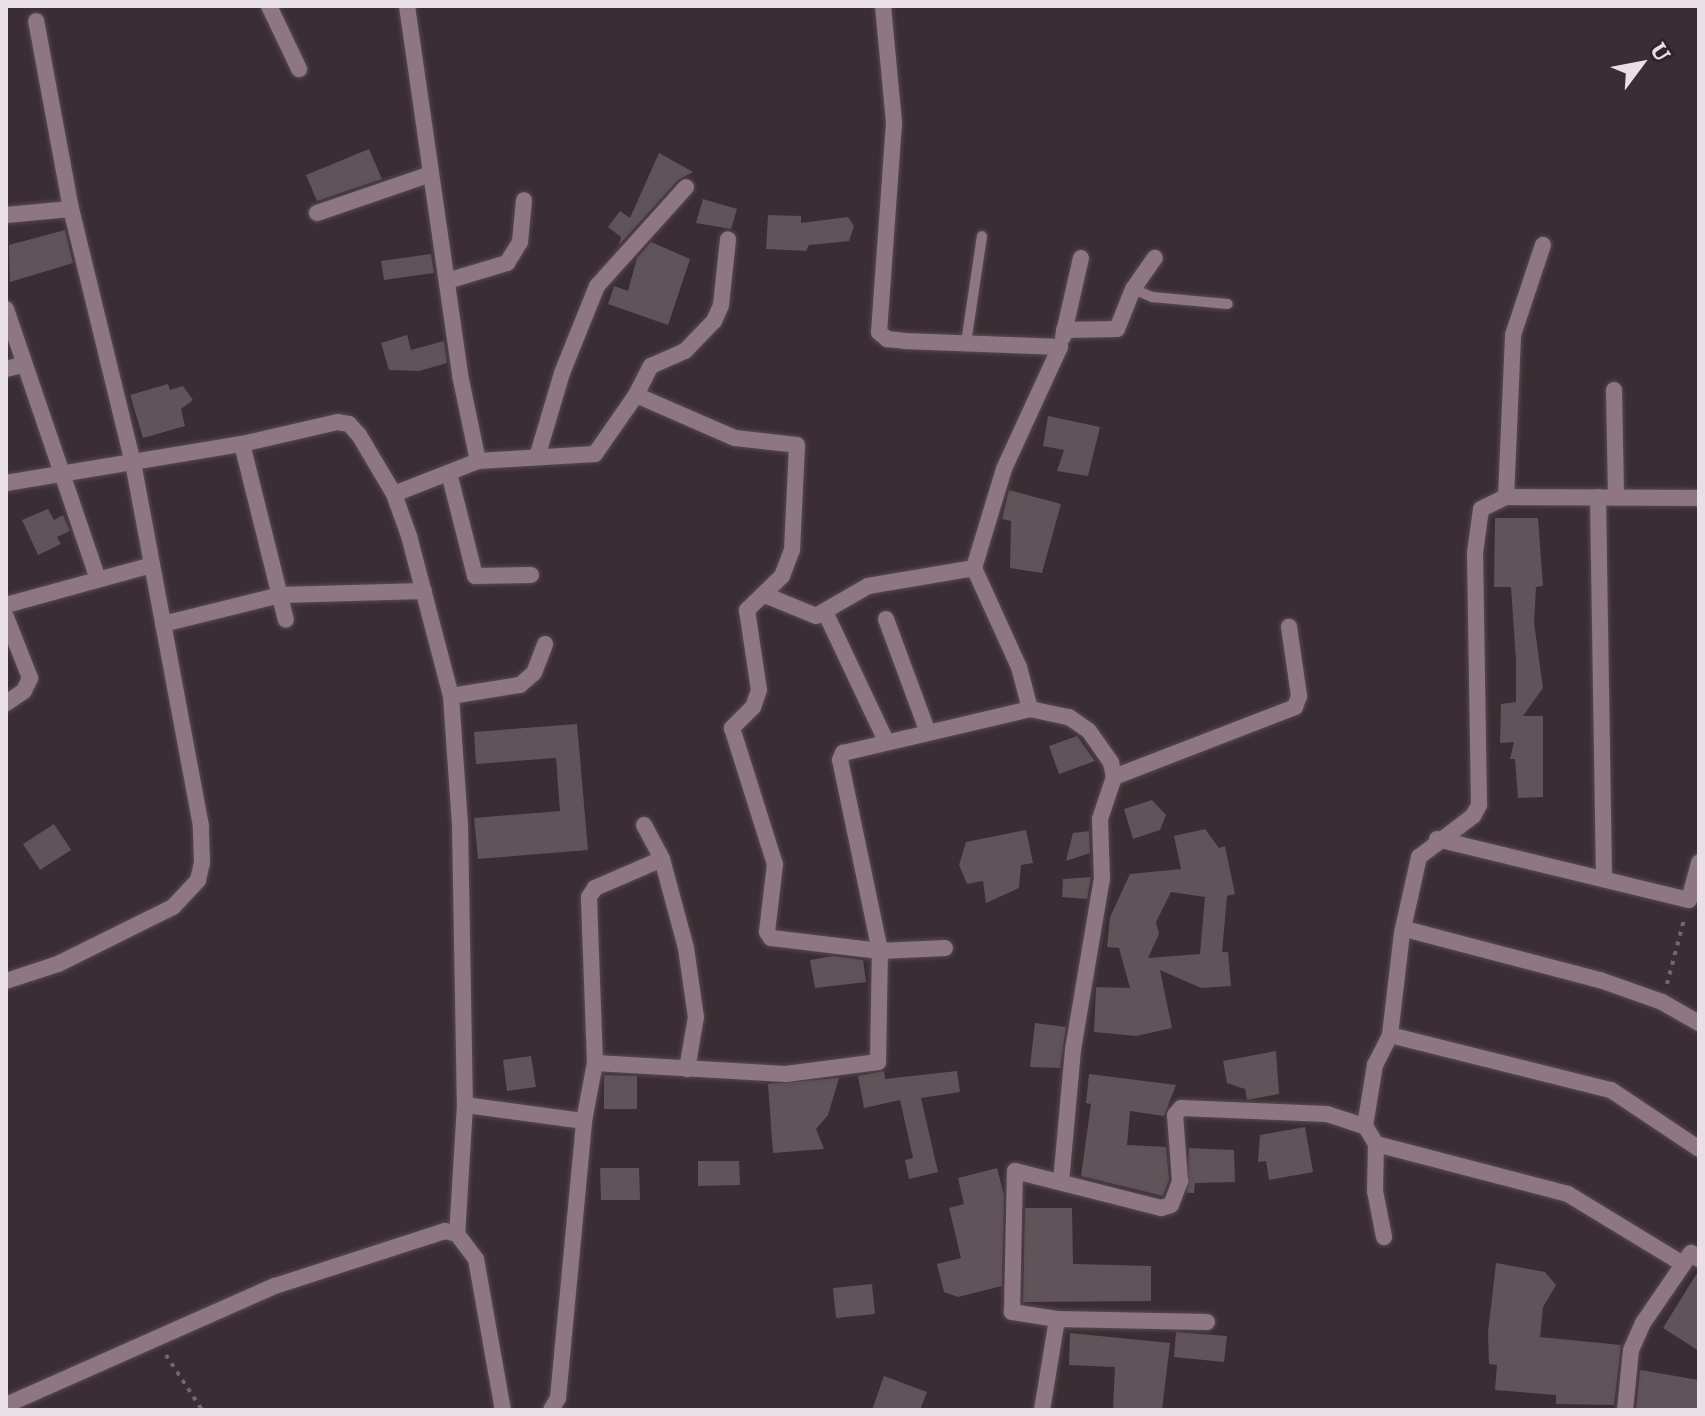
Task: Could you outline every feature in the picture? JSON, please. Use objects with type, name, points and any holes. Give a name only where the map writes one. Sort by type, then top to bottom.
[{"type":"street","points":[[269,6],[299,69]]},
{"type":"street","points":[[407,6],[447,281],[478,461]]},
{"type":"street","points":[[883,6],[894,123],[879,332],[887,339],[966,343],[1062,338],[1117,329],[1133,289],[1155,258]]},
{"type":"street","points":[[6,981],[111,940],[173,907],[198,880],[201,826],[133,463],[71,209],[36,21]]},
{"type":"street","points":[[317,213],[431,174]]},
{"type":"street","points":[[546,454],[579,322],[597,286],[686,187]]},
{"type":"street","points":[[447,281],[507,263],[520,242],[524,200]]},
{"type":"street","points":[[6,215],[71,209]]},
{"type":"street","points":[[394,494],[478,461],[546,454],[595,454],[636,395],[651,366],[685,351],[714,321],[721,305],[728,239]]},
{"type":"street","points":[[1506,497],[1513,335],[1543,245]]},
{"type":"street","points":[[1030,709],[1019,667],[974,568],[1004,469],[1062,338],[1081,258]]},
{"type":"street","points":[[6,309],[14,367],[60,472],[98,579]]},
{"type":"street","points":[[1614,390],[1616,496]]},
{"type":"street","points":[[636,395],[735,438],[797,445],[792,550],[782,576],[747,610],[757,700],[732,728],[775,864],[768,936],[880,951],[945,948]]},
{"type":"street","points":[[6,483],[242,444],[337,422],[349,424],[394,494],[424,591],[451,696],[460,808],[465,1105],[457,1234],[476,1259],[481,1276],[503,1410]]},
{"type":"street","points":[[242,444],[286,620]]},
{"type":"street","points":[[449,473],[475,576],[531,575]]},
{"type":"street","points":[[1365,1126],[1375,1065],[1390,1035],[1419,857],[1437,839],[1461,826],[1479,805],[1478,516],[1486,503],[1506,497],[1699,498]]},
{"type":"street","points":[[1598,497],[1604,879]]},
{"type":"street","points":[[6,605],[152,565]]},
{"type":"street","points":[[765,595],[804,615],[826,614],[868,586],[974,568]]},
{"type":"street","points":[[163,624],[280,595],[424,591]]},
{"type":"street","points":[[826,614],[886,741]]},
{"type":"street","points":[[6,617],[30,678],[24,691],[6,703]]},
{"type":"street","points":[[886,619],[927,730]]},
{"type":"street","points":[[1114,777],[1295,707],[1299,696],[1289,627]]},
{"type":"street","points":[[451,696],[520,685],[534,673],[545,644]]},
{"type":"street","points":[[595,1063],[786,1074],[878,1062],[880,951],[840,757],[927,730],[1030,709],[1080,723],[1111,763],[1114,777],[1100,819],[1102,878],[1073,1050],[1061,1182]]},
{"type":"street","points":[[644,825],[662,859],[686,948],[696,1017],[687,1069]]},
{"type":"street","points":[[1437,839],[1689,900],[1699,862]]},
{"type":"street","points":[[551,1410],[558,1398],[584,1121],[595,1063],[591,892],[662,859]]},
{"type":"street","points":[[1405,929],[1600,980],[1662,1002],[1699,1023]]},
{"type":"street","points":[[1390,1035],[1611,1090],[1699,1149]]},
{"type":"street","points":[[465,1105],[584,1121]]},
{"type":"street","points":[[1207,1322],[1057,1319],[1012,1312],[1012,1178],[1019,1170],[1167,1207],[1182,1166],[1176,1111],[1327,1114],[1365,1126],[1376,1144],[1375,1191],[1384,1237]]},
{"type":"street","points":[[1376,1144],[1568,1194],[1693,1254],[1631,1350],[1625,1410]]},
{"type":"street","points":[[6,1405],[275,1286],[425,1236],[457,1234]]},
{"type":"street","points":[[1042,1410],[1057,1319]]},
{"type":"lane","points":[[966,343],[982,236]]},
{"type":"lane","points":[[1133,289],[1152,297],[1228,304]]},
{"type":"path","points":[[1662,1002],[1689,900]]},
{"type":"path","points":[[156,1339],[202,1410]]},
{"type":"building","points":[[369,149],[382,179],[317,201],[306,175]]},
{"type":"building","points":[[659,153],[693,172],[678,180],[619,245],[621,237],[608,227],[620,211],[630,218]]},
{"type":"building","points":[[703,199],[737,209],[731,229],[696,223]]},
{"type":"building","points":[[768,215],[801,216],[801,223],[848,217],[854,226],[849,241],[809,245],[806,251],[766,249]]},
{"type":"building","points":[[65,230],[73,263],[10,282],[9,245]]},
{"type":"building","points":[[651,242],[690,259],[668,325],[608,304],[614,286],[628,291],[637,258]]},
{"type":"building","points":[[431,254],[434,273],[384,280],[381,261]]},
{"type":"building","points":[[407,335],[411,350],[444,341],[447,363],[419,371],[389,370],[381,343]]},
{"type":"building","points":[[168,384],[170,390],[183,386],[193,400],[181,409],[185,426],[143,438],[130,395]]},
{"type":"building","points":[[1048,416],[1100,427],[1088,476],[1057,471],[1064,450],[1043,446]]},
{"type":"building","points":[[1009,490],[1061,504],[1042,573],[1010,568],[1011,521],[1002,519]]},
{"type":"building","points":[[48,509],[54,520],[63,515],[70,531],[57,537],[61,544],[38,555],[22,520]]},
{"type":"building","points":[[1495,518],[1538,518],[1543,586],[1536,587],[1534,623],[1543,688],[1523,716],[1543,716],[1543,797],[1518,798],[1515,759],[1510,759],[1514,742],[1500,743],[1501,704],[1516,702],[1516,661],[1511,587],[1494,587]]},
{"type":"building","points":[[577,724],[588,850],[478,859],[474,818],[560,811],[556,758],[476,764],[474,732]]},
{"type":"building","points":[[1077,736],[1095,761],[1059,774],[1049,746]]},
{"type":"building","points":[[1152,800],[1166,815],[1160,830],[1133,839],[1124,809]]},
{"type":"building","points":[[54,824],[71,850],[40,870],[23,844]]},
{"type":"building","points":[[1205,829],[1219,848],[1225,846],[1235,894],[1227,896],[1222,952],[1228,952],[1231,986],[1201,988],[1160,970],[1172,1028],[1136,1036],[1094,1032],[1096,987],[1130,988],[1119,948],[1107,947],[1110,917],[1130,874],[1181,869],[1174,836]],"holes":[[[1171,892],[1205,897],[1200,954],[1148,958],[1159,934],[1156,922]]]},
{"type":"building","points":[[1026,830],[1033,863],[1021,865],[1019,888],[986,903],[983,881],[967,884],[959,865],[966,842]]},
{"type":"building","points":[[1089,831],[1090,853],[1066,861],[1073,833]]},
{"type":"building","points":[[1091,877],[1087,899],[1062,897],[1063,879]]},
{"type":"building","points":[[833,956],[863,960],[866,982],[815,988],[810,960]]},
{"type":"building","points":[[1035,1023],[1066,1027],[1060,1068],[1030,1067]]},
{"type":"building","points":[[1276,1051],[1279,1094],[1247,1100],[1245,1089],[1227,1083],[1223,1061]]},
{"type":"building","points":[[531,1056],[536,1087],[507,1091],[503,1060]]},
{"type":"building","points":[[884,1071],[885,1079],[957,1071],[960,1092],[921,1098],[938,1172],[909,1179],[905,1160],[913,1158],[900,1100],[864,1108],[858,1076]]},
{"type":"building","points":[[1089,1074],[1176,1085],[1164,1116],[1130,1111],[1127,1145],[1166,1147],[1169,1179],[1163,1196],[1081,1176],[1091,1104],[1086,1103]]},
{"type":"building","points":[[604,1075],[637,1076],[637,1109],[604,1109]]},
{"type":"building","points":[[839,1078],[828,1115],[816,1129],[824,1149],[773,1153],[768,1084]]},
{"type":"building","points":[[1305,1127],[1313,1172],[1269,1180],[1266,1161],[1258,1162],[1260,1135]]},
{"type":"building","points":[[1189,1148],[1234,1150],[1235,1182],[1195,1183],[1194,1193],[1187,1193]]},
{"type":"building","points":[[698,1161],[739,1161],[740,1185],[698,1186]]},
{"type":"building","points":[[600,1168],[639,1168],[640,1200],[601,1200]]},
{"type":"building","points":[[997,1168],[1004,1195],[1002,1286],[958,1297],[944,1292],[937,1264],[961,1258],[949,1208],[964,1204],[958,1178]]},
{"type":"building","points":[[1025,1208],[1072,1208],[1073,1264],[1151,1266],[1151,1301],[1023,1302]]},
{"type":"building","points":[[1496,1263],[1545,1272],[1556,1285],[1543,1307],[1540,1337],[1621,1345],[1614,1405],[1556,1404],[1556,1395],[1495,1390],[1497,1365],[1489,1364],[1488,1332]]},
{"type":"building","points":[[1699,1270],[1699,1351],[1663,1328]]},
{"type":"building","points":[[872,1284],[875,1314],[836,1318],[833,1288]]},
{"type":"building","points":[[1176,1332],[1227,1336],[1224,1362],[1174,1357]]},
{"type":"building","points":[[1070,1333],[1170,1343],[1162,1410],[1113,1410],[1115,1367],[1069,1365]]},
{"type":"building","points":[[1640,1370],[1699,1380],[1699,1410],[1636,1410]]},
{"type":"building","points":[[884,1376],[927,1392],[920,1410],[872,1410]]}]
